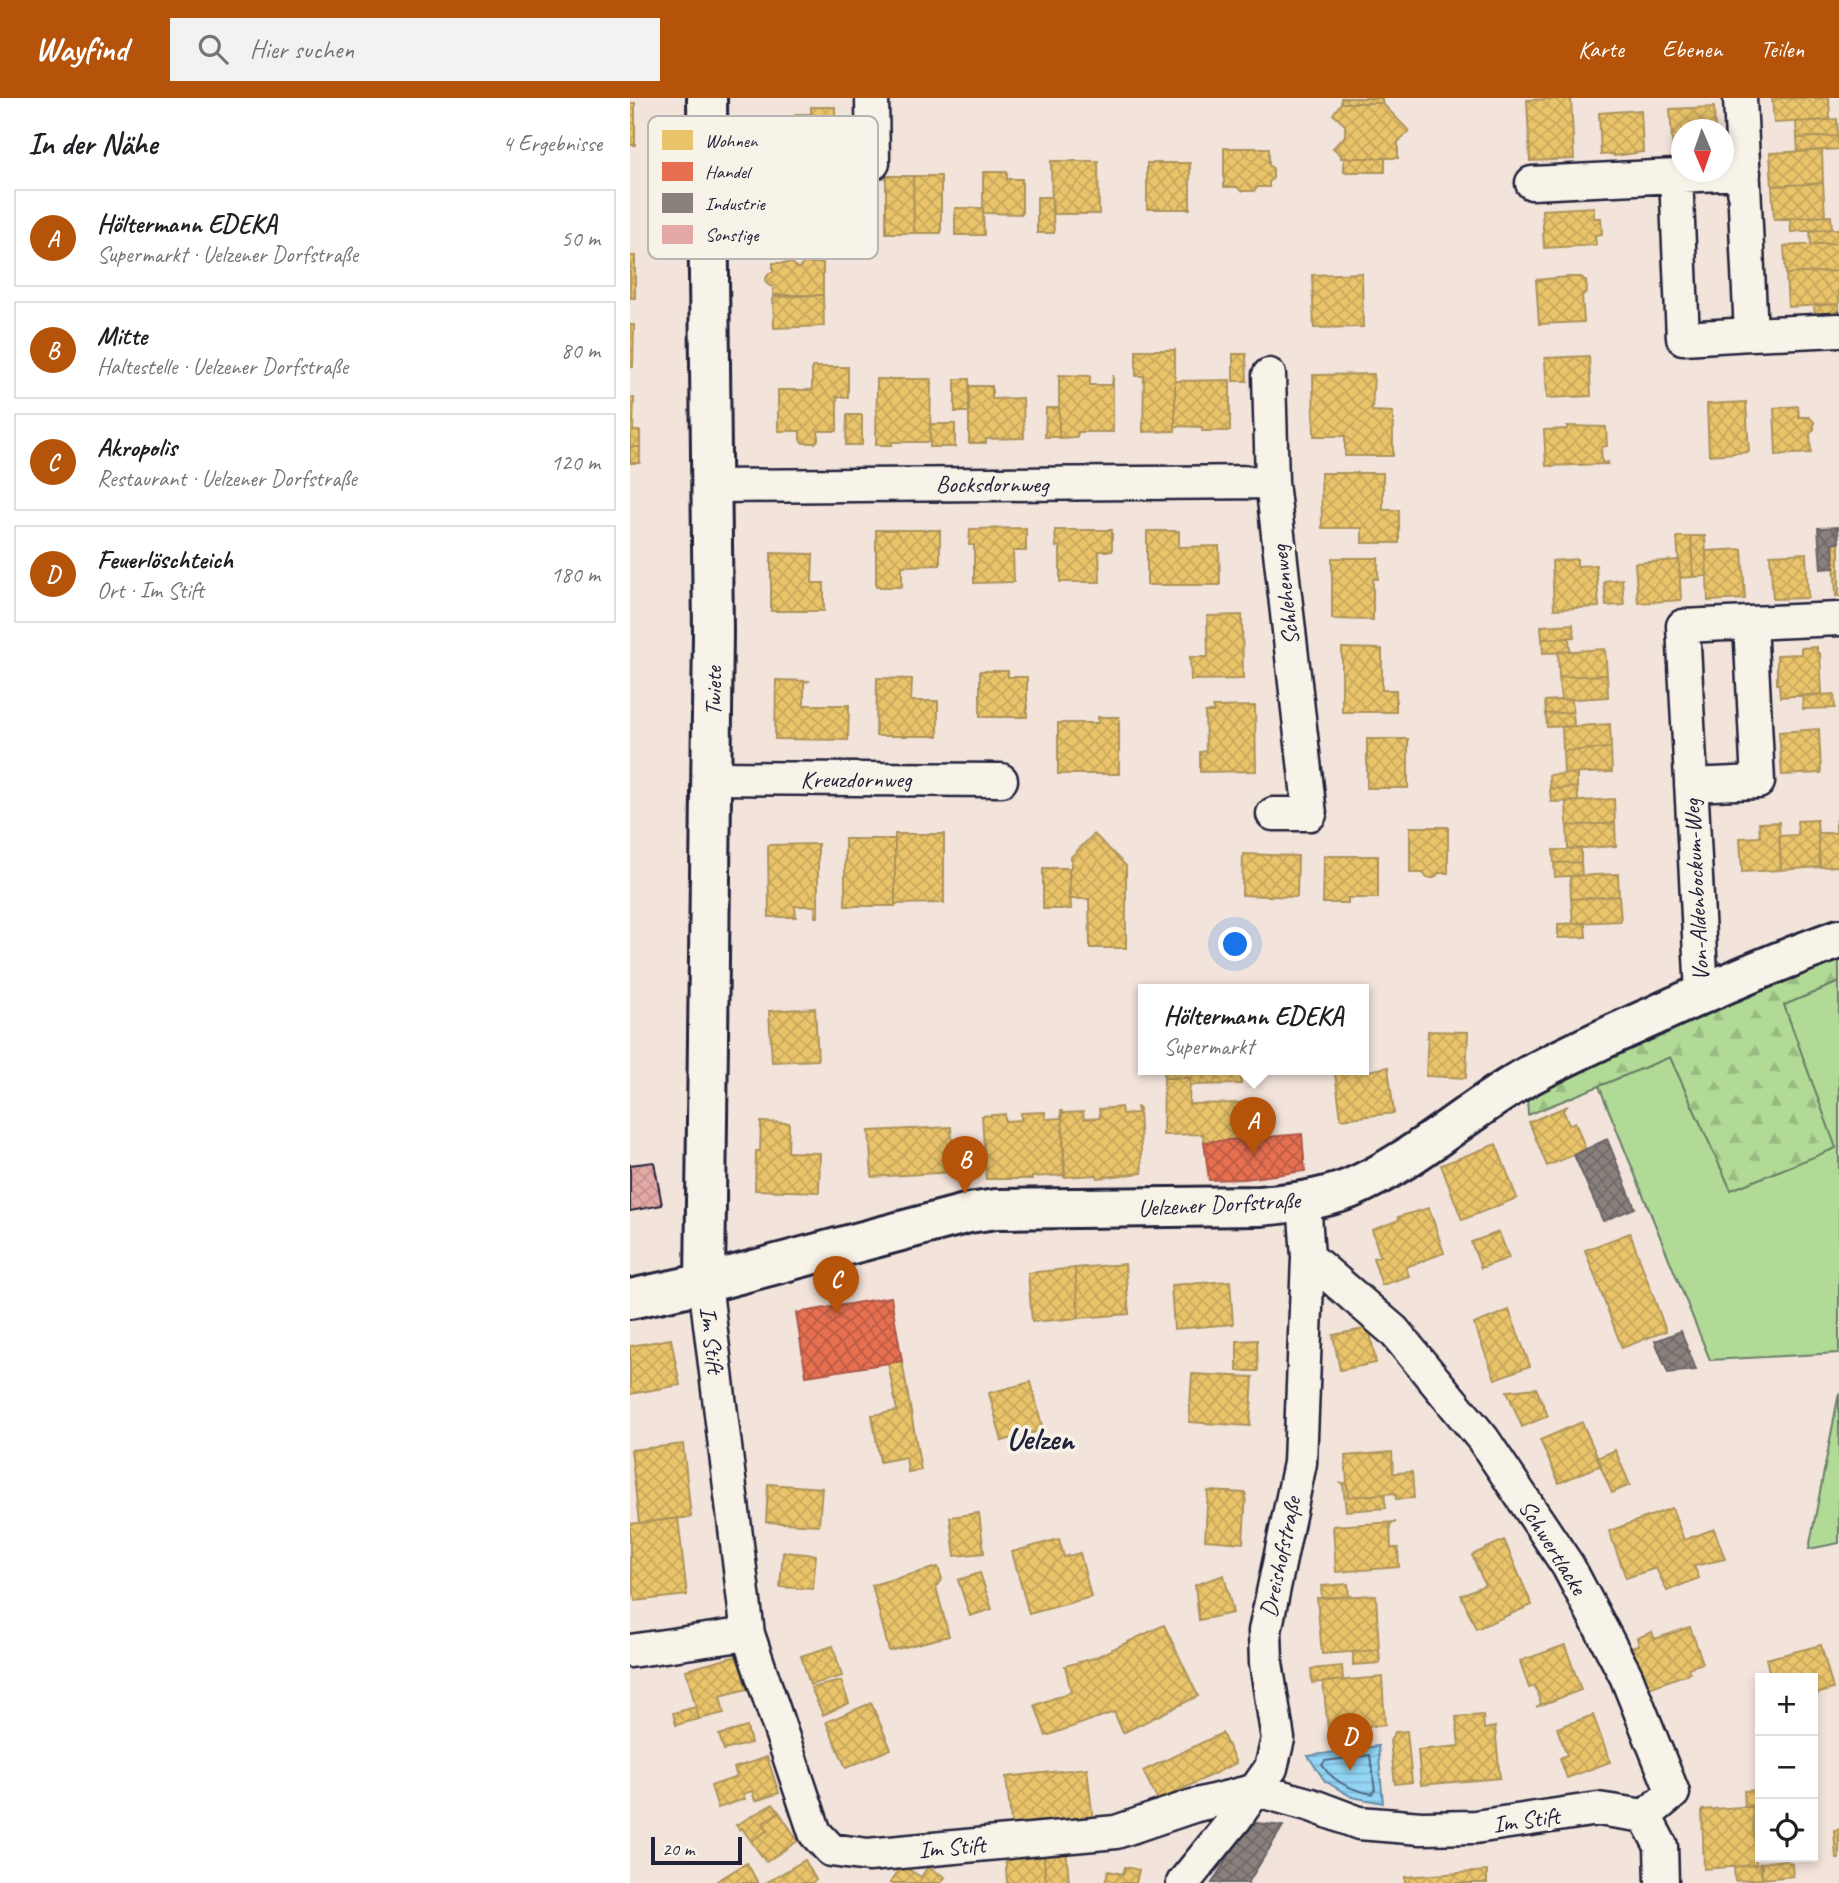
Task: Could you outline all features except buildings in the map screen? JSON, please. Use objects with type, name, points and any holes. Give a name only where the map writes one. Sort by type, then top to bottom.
[{"type":"street","name":"Twiete","points":[[707,98],[707,116]]},
{"type":"street","points":[[872,98],[872,116]]},
{"type":"street","points":[[1740,98],[1751,334]]},
{"type":"street","points":[[1734,173],[1744,173]]},
{"type":"street","points":[[1532,183],[1671,176]]},
{"type":"street","points":[[1676,182],[1683,338],[1839,330]]},
{"type":"street","name":"Twiete","points":[[705,1283],[712,778],[713,486],[709,259]]},
{"type":"street","name":"Schlehenweg","points":[[1269,375],[1272,482],[1324,814],[1273,814]]},
{"type":"street","name":"Bocksdornweg","points":[[713,486],[1272,482]]},
{"type":"street","name":"Von-Aldenbockum-Weg","points":[[1702,994],[1683,626],[1839,619]]},
{"type":"street","name":"Von-Aldenbockum-Weg","points":[[1691,785],[1758,782],[1750,623]]},
{"type":"street","name":"Kreuzdornweg","points":[[712,778],[1001,780]]},
{"type":"street","name":"Uelzener Dorfstraße","points":[[630,1299],[705,1283],[969,1213],[996,1209],[1260,1206],[1304,1201],[1348,1189],[1384,1171],[1526,1077],[1702,994],[1839,939]]},
{"type":"street","name":"Dreishofstraße","points":[[1183,1883],[1257,1790],[1271,1768],[1278,1739],[1266,1663],[1265,1631],[1300,1462],[1308,1257],[1304,1201]]},
{"type":"street","name":"Schwertlacke","points":[[1308,1257],[1394,1331],[1483,1439],[1568,1566],[1626,1676],[1673,1793],[1645,1816]]},
{"type":"street","name":"Im Stift","points":[[705,1283],[748,1634],[815,1833],[831,1850],[868,1855],[1116,1832],[1193,1805],[1257,1790],[1311,1805],[1360,1824],[1421,1828],[1475,1827],[1598,1809],[1645,1816]]},
{"type":"street","points":[[630,1651],[748,1634]]},
{"type":"street","points":[[1645,1816],[1661,1846],[1662,1883]]},
{"type":"green space","points":[[1839,939],[1839,982],[1784,1005],[1836,1148],[1731,1190],[1670,1057],[1528,1115],[1526,1077]]},
{"type":"green space","points":[[1839,982],[1839,1353],[1710,1360],[1599,1086],[1670,1057],[1731,1190],[1835,1148],[1784,1005]]},
{"type":"green space","points":[[1839,1393],[1839,1543],[1809,1549]]},
{"type":"water","points":[[1378,1746],[1383,1803],[1352,1797],[1325,1781],[1308,1756]]},
{"type":"place","name":"Höltermann EDEKA","points":[[1253,1155]]},
{"type":"place","name":"Mitte","points":[[965,1194]]},
{"type":"place","name":"Akropolis","points":[[836,1314]]},
{"type":"place","name":"Feuerlöschteich","points":[[1350,1771]]},
{"type":"district","name":"Uelzen","points":[[1040,1438]]}]
